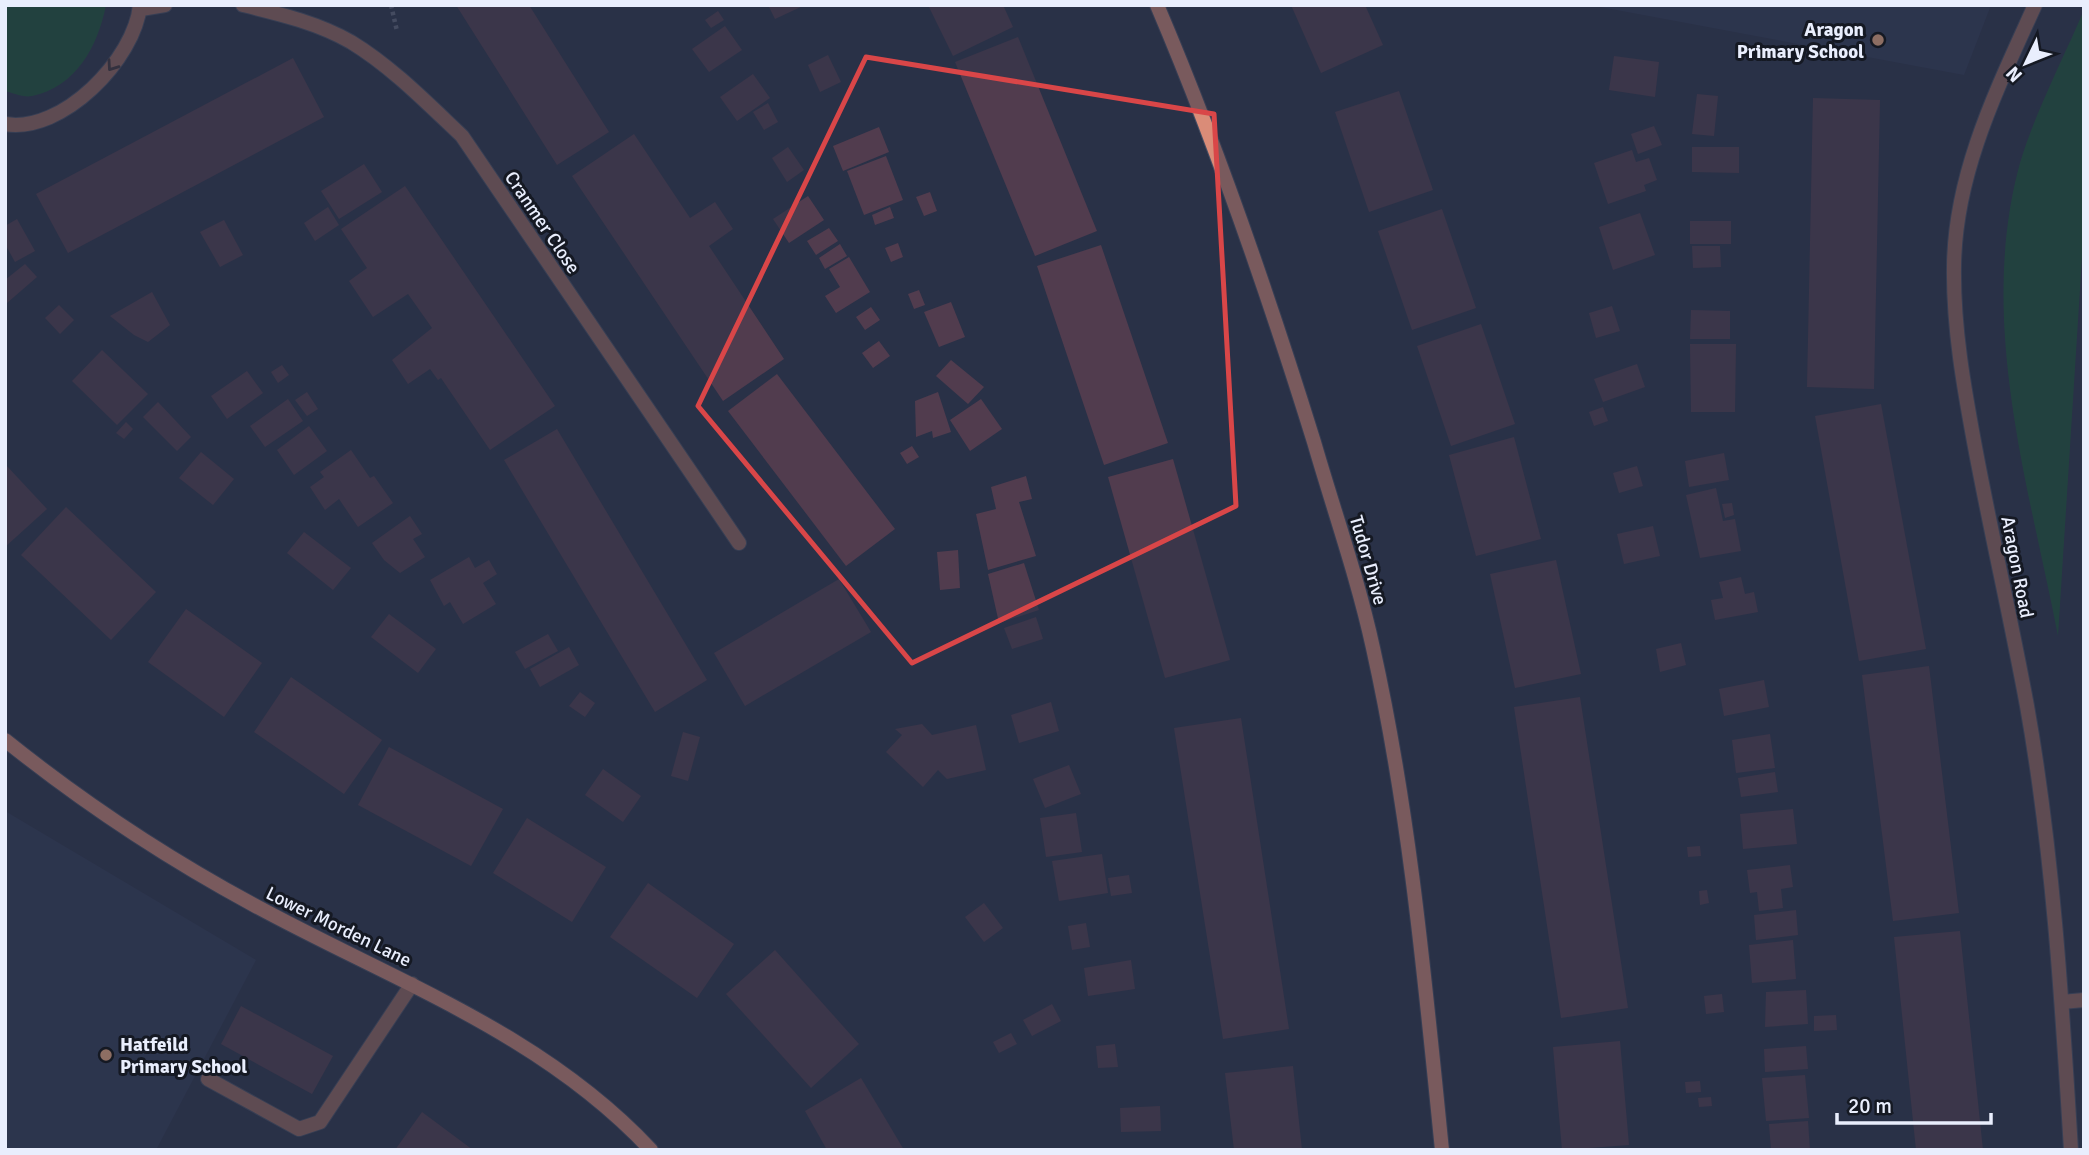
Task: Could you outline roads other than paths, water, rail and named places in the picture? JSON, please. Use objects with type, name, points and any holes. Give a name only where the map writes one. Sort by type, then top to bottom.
[{"type":"main road","name":"Tudor Drive","points":[[1157,5],[1211,138],[1285,349],[1373,647],[1396,764],[1417,904],[1442,1150]]},
{"type":"main road","name":"Lower Morden Lane","points":[[7,744],[150,843],[251,904],[515,1039],[564,1071],[630,1127],[651,1150]]},
{"type":"street","points":[[5,124],[18,126],[65,110],[102,80],[124,50],[140,7],[165,5]]},
{"type":"street","name":"Cranmer Close","points":[[243,5],[298,19],[350,42],[410,86],[462,136],[738,543]]},
{"type":"street","name":"Aragon Road","points":[[2035,5],[1993,97],[1965,174],[1954,265],[1957,341],[1970,422],[2027,707],[2062,1002],[2071,1150]]},
{"type":"street","points":[[208,1079],[299,1129],[320,1122],[412,984]]},
{"type":"street","points":[[2062,1002],[2084,1000]]},
{"type":"place","name":"Aragon Primary School","points":[[1878,40]]},
{"type":"place","name":"Hatfeild Primary School","points":[[106,1055]]}]
